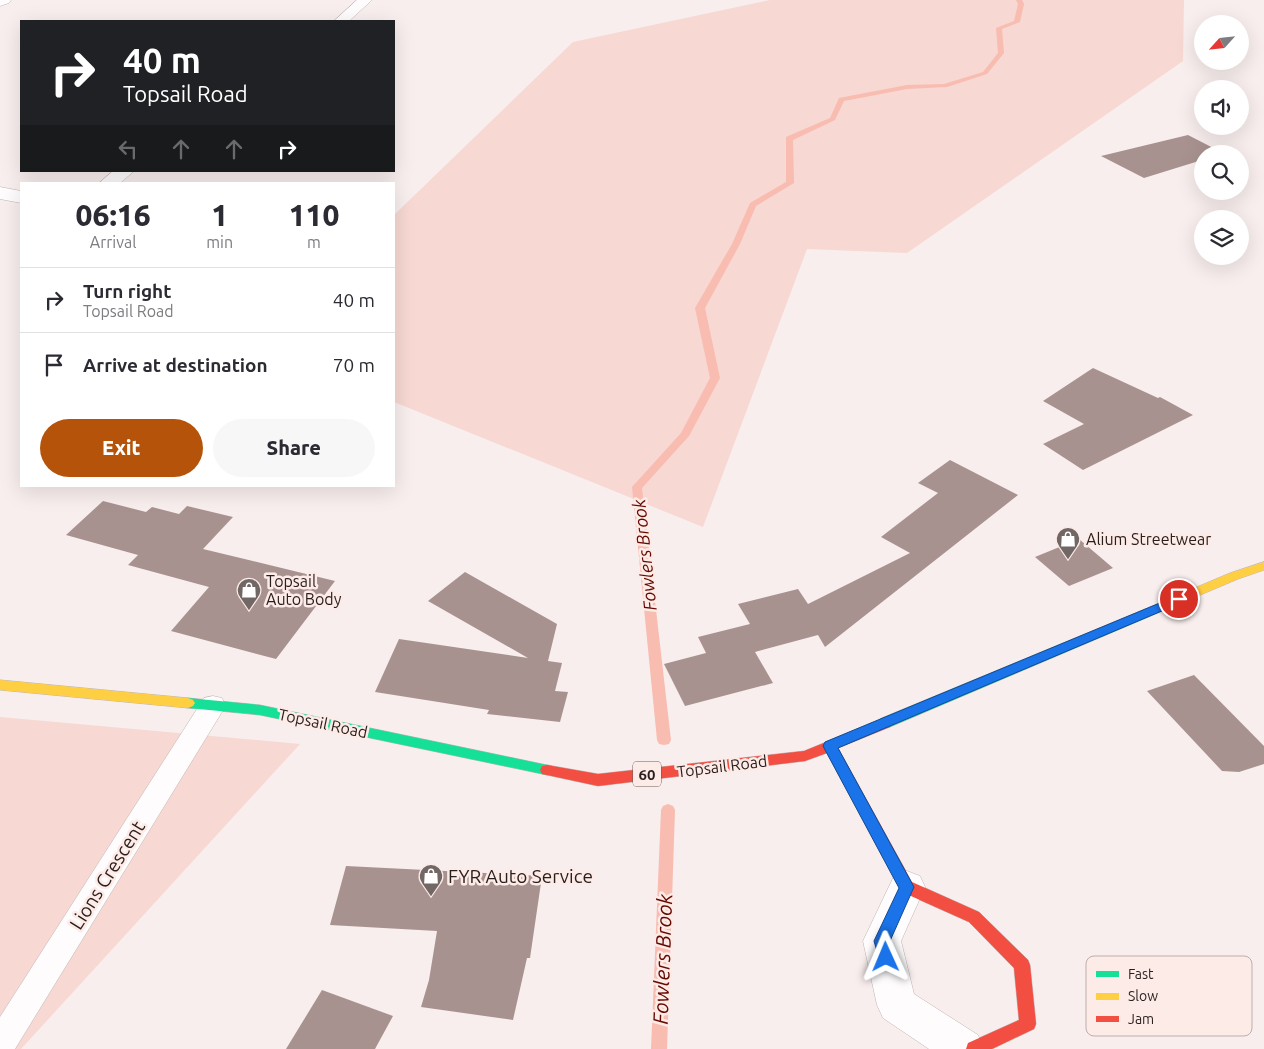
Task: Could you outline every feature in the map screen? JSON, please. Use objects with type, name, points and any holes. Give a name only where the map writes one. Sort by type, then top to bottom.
[{"type":"main road","name":"Topsail Road","points":[[0,685],[260,710],[598,780],[805,756],[1225,580],[1264,566]]},
{"type":"main road","points":[[830,746],[907,887],[974,917],[1022,965],[1028,1024],[974,1049]]},
{"type":"street","points":[[0,2],[4,0]]},
{"type":"street","points":[[342,20],[365,0]]},
{"type":"street","points":[[110,182],[124,172]]},
{"type":"street","points":[[0,192],[20,197]]},
{"type":"street","points":[[907,887],[882,941],[897,1006],[964,1049]]},
{"type":"lane","name":"Lions Crescent","points":[[0,1046],[213,705]]},
{"type":"shaded area","points":[[770,0],[1184,0],[1183,61],[907,253],[807,249],[703,527],[395,402],[395,214],[573,42]]},
{"type":"shaded area","points":[[0,717],[300,744],[21,1049],[0,1049]]},
{"type":"building","points":[[1188,135],[1207,145],[1194,145],[1194,162],[1144,178],[1101,156]]},
{"type":"building","points":[[1093,368],[1158,398],[1160,397],[1193,415],[1083,470],[1043,444],[1084,424],[1043,401]]},
{"type":"building","points":[[950,460],[1018,495],[825,647],[818,635],[755,652],[773,683],[685,706],[664,664],[706,653],[698,637],[750,624],[738,604],[798,589],[808,604],[910,553],[881,537],[938,493],[918,483]]},
{"type":"building","points":[[103,501],[146,512],[152,507],[179,514],[187,506],[233,517],[203,549],[335,581],[276,659],[171,631],[209,587],[128,565],[138,555],[66,535]]},
{"type":"building","points":[[1079,539],[1113,568],[1069,586],[1035,557]]},
{"type":"building","points":[[465,572],[557,624],[548,661],[562,663],[555,691],[568,692],[560,722],[487,714],[489,710],[375,692],[399,639],[528,658],[428,601]]},
{"type":"building","points":[[1194,675],[1264,746],[1264,764],[1239,772],[1222,771],[1147,691]]},
{"type":"building","points":[[346,866],[542,876],[530,958],[527,958],[513,1020],[421,1007],[429,980],[437,931],[330,925]]},
{"type":"building","points":[[322,990],[393,1016],[375,1049],[286,1049]]},
{"type":"waterway","name":"Fowlers Brook","points":[[664,740],[637,487],[685,434],[715,378],[700,308],[736,244],[753,205],[790,183],[789,139],[833,119],[841,99],[907,87],[945,86],[985,73],[1001,53],[999,28],[1017,22],[1021,4],[1019,0]]},
{"type":"waterway","name":"Fowlers Brook","points":[[659,1049],[668,810]]},
{"type":"traffic: fast","points":[[885,723],[1182,598]]},
{"type":"traffic: fast","points":[[188,703],[260,710],[547,770]]},
{"type":"traffic: slow","points":[[1182,598],[1234,576],[1264,566]]},
{"type":"traffic: slow","points":[[0,685],[188,703]]},
{"type":"traffic: jam","points":[[547,770],[598,780],[805,756],[885,723]]},
{"type":"traffic: jam","points":[[830,745],[907,887],[974,917],[1022,965],[1028,1024],[974,1049]]},
{"type":"place","name":"Alium Streetwear","points":[[1068,560]]},
{"type":"place","name":"Topsail Auto Body","points":[[249,611]]},
{"type":"place","name":"FYR Auto Service","points":[[431,897]]},
{"type":"route","points":[[886,957],[882,941],[907,887],[830,746],[1179,599]]}]
